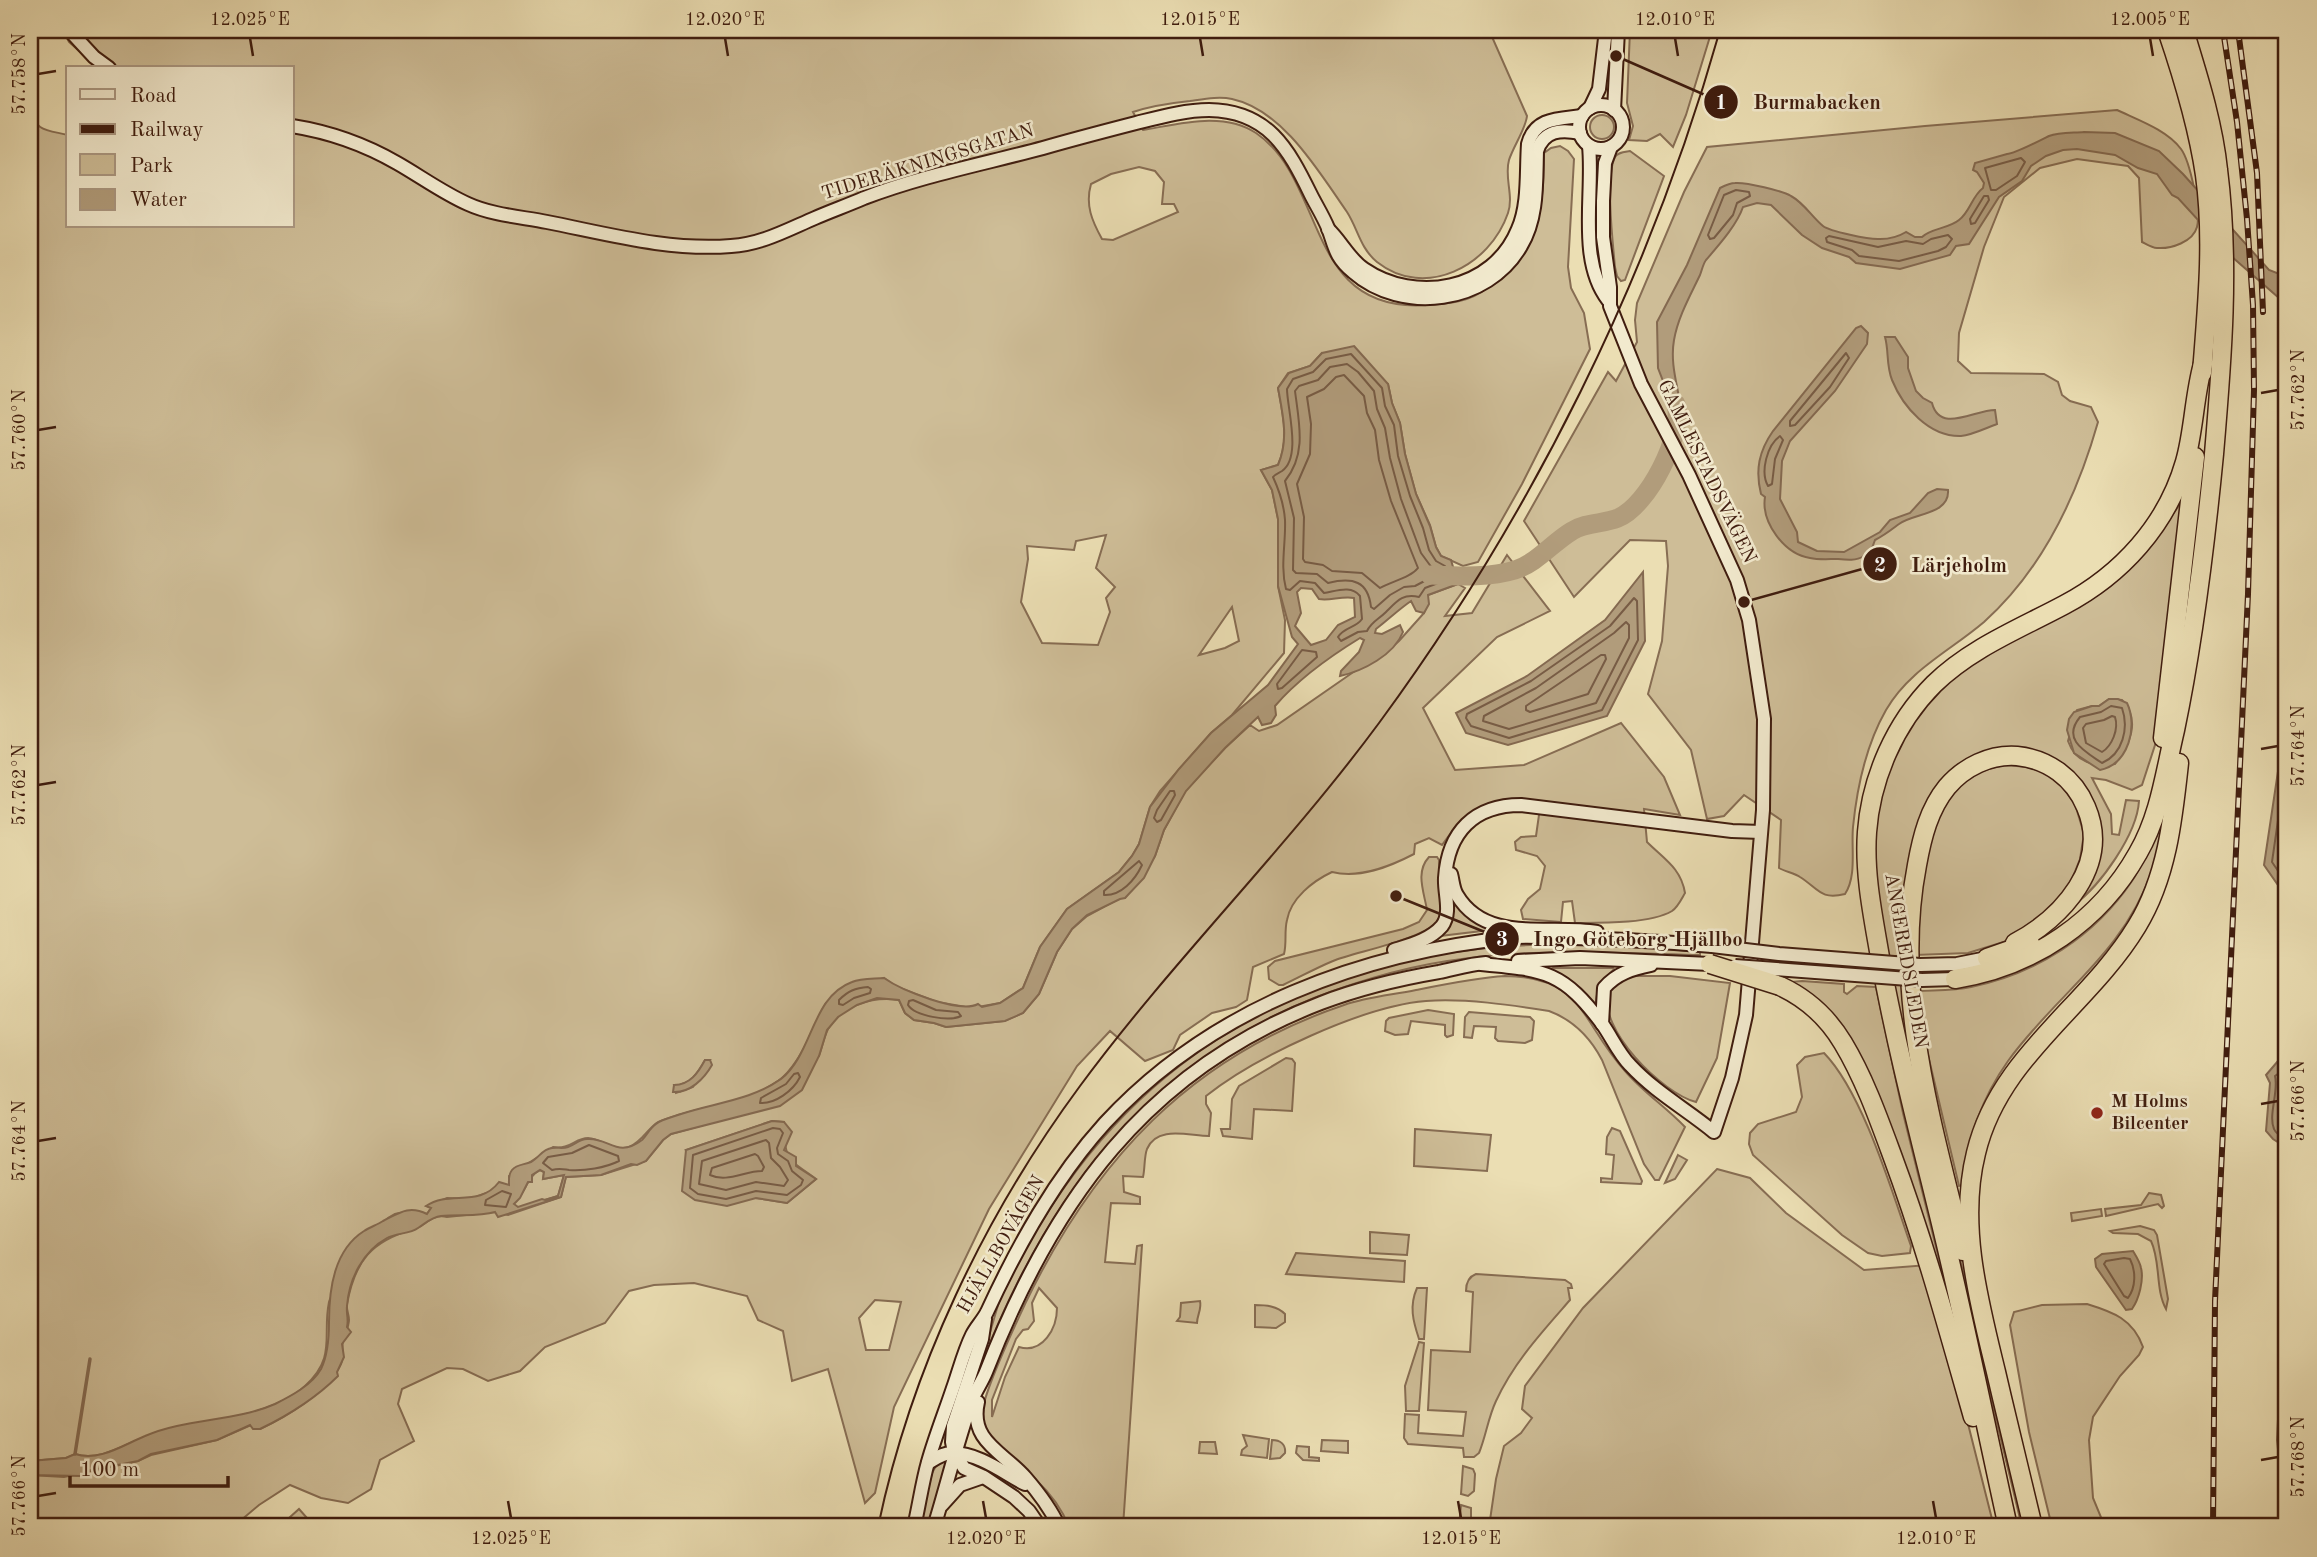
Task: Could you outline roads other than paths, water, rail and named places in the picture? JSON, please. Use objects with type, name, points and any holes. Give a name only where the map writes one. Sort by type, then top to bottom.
[{"type":"highway","points":[[1987,958],[2014,951],[2045,936],[2082,909],[2128,852],[2145,815],[2155,783],[2195,457],[2209,258],[2205,177],[2199,143],[2167,30]]},
{"type":"highway","points":[[2033,1527],[1988,1337],[1971,1247],[1971,1174],[1980,1137],[1994,1103],[2014,1070],[2121,948],[2136,927],[2163,866],[2172,824],[2221,379],[2225,292],[2219,172],[2205,100],[2184,30]]},
{"type":"highway","name":"ANGEREDSLEDEN","points":[[2008,1525],[1944,1233],[1887,998],[1868,888],[1868,817],[1877,779],[1892,744],[1908,715],[1935,683],[1979,649],[2094,587],[2126,560],[2151,531],[2169,502],[2184,464],[2203,364]]},
{"type":"highway","points":[[1955,979],[1997,970],[2045,948],[2077,926],[2116,887],[2139,851],[2154,817],[2166,775],[2190,659]]},
{"type":"highway","points":[[1987,958],[2036,931],[2061,910],[2080,883],[2091,854],[2092,824],[2078,791],[2053,768],[2021,757],[1998,757],[1981,762],[1961,774],[1943,792],[1931,813],[1921,845],[1910,913],[1910,993],[1925,1092],[1969,1278],[1988,1337]]},
{"type":"highway","points":[[1711,955],[1780,986],[1809,1003],[1843,1042],[1870,1099],[1920,1236],[1994,1493],[2008,1525]]},
{"type":"street","points":[[69,30],[106,66]]},
{"type":"street","points":[[1606,30],[1598,89],[1586,112],[1580,133],[1589,146],[1600,149],[1611,147]]},
{"type":"street","name":"GAMLESTADSVÄGEN","points":[[1608,300],[1610,286],[1603,237],[1602,201],[1605,163],[1611,147],[1619,140],[1623,129],[1621,118],[1614,110],[1618,30]]},
{"type":"street","points":[[1586,112],[1601,106],[1614,110]]},
{"type":"street","name":"TIDERÄKNINGSGATAN","points":[[294,126],[351,140],[472,206],[665,245],[712,247],[738,246],[766,240],[869,196],[939,175],[1151,119],[1211,110],[1247,117],[1271,131],[1287,150],[1328,229],[1361,267],[1390,283],[1410,288],[1435,288],[1468,280],[1493,264],[1509,247],[1523,211],[1531,135],[1539,125],[1586,112]]},
{"type":"street","name":"TIDERÄKNINGSGATAN","points":[[1328,229],[1331,243],[1342,261],[1356,275],[1378,289],[1421,298],[1444,297],[1469,290],[1499,272],[1521,245],[1533,214],[1537,151],[1541,142],[1555,132],[1580,133]]},
{"type":"street","name":"GAMLESTADSVÄGEN","points":[[1589,146],[1591,252],[1600,289],[1608,300],[1641,384],[1726,552],[1749,620],[1765,719],[1765,774],[1746,1014],[1732,1078],[1714,1132],[1653,1088],[1628,1063],[1602,1024]]},
{"type":"street","points":[[1323,978],[1360,959],[1412,944],[1430,936],[1442,926],[1447,911],[1445,878],[1455,840],[1465,824],[1489,808],[1521,805],[1732,831],[1761,832]]},
{"type":"street","points":[[1447,868],[1452,876],[1455,893],[1467,908],[1481,920],[1502,928],[1579,929],[1639,939]]},
{"type":"street","name":"HJÄLLBOVÄGEN","points":[[914,1527],[928,1463],[972,1335],[1014,1256],[1045,1202],[1079,1154],[1118,1110],[1158,1073],[1213,1035],[1323,978],[1384,959],[1455,945],[1521,937],[1639,939],[1711,955]]},
{"type":"street","points":[[1711,955],[1779,954],[1920,965],[1957,964],[1987,958]]},
{"type":"street","points":[[1711,955],[1922,980],[1955,979]]},
{"type":"street","name":"HJÄLLBOVÄGEN","points":[[934,1527],[954,1452],[973,1397],[1016,1300],[1066,1211],[1092,1172],[1128,1129],[1185,1078],[1232,1045],[1309,1007],[1389,981],[1481,964],[1580,958],[1676,961],[1711,955]]},
{"type":"street","points":[[1602,1024],[1604,988],[1615,976],[1634,968],[1676,961]]},
{"type":"street","points":[[1481,964],[1524,968],[1553,976],[1583,1000],[1602,1024]]},
{"type":"street","points":[[985,1315],[982,1339],[953,1426],[954,1452],[964,1468],[984,1477],[1014,1497],[1029,1511],[1040,1527]]},
{"type":"street","points":[[985,1374],[977,1409],[978,1427],[987,1443],[1026,1478],[1059,1527]]},
{"type":"street","points":[[928,1463],[954,1452],[983,1461],[1031,1488]]},
{"type":"street","name":"HJÄLLBOVÄGEN","points":[[939,1509],[956,1488],[966,1481],[984,1477]]},
{"type":"water","points":[[2115,133],[2159,151],[2269,270],[2287,277],[2287,305],[2231,256],[2178,198],[2172,195],[2157,174],[2138,168],[2115,155],[2077,149],[2063,150],[2046,156],[2031,166],[2022,181],[1999,197],[1969,244],[1956,246],[1950,255],[1900,269],[1856,263],[1849,257],[1822,248],[1802,235],[1771,205],[1757,203],[1743,207],[1732,228],[1706,260],[1681,315],[1673,353],[1681,412],[1680,436],[1670,426],[1668,394],[1658,368],[1657,322],[1687,265],[1720,188],[1740,183],[1787,194],[1800,202],[1823,226],[1850,235],[1883,239],[1906,232],[1922,237],[1955,223],[1966,213],[1984,183],[1973,170],[1975,163],[2015,152],[2053,135]]},
{"type":"water","points":[[1861,326],[1868,333],[1867,344],[1835,391],[1790,441],[1782,461],[1780,499],[1797,532],[1798,542],[1817,551],[1844,552],[1880,532],[1890,520],[1910,513],[1928,493],[1937,489],[1948,490],[1947,498],[1937,509],[1905,520],[1875,540],[1871,551],[1878,559],[1864,556],[1851,560],[1810,558],[1783,544],[1771,526],[1765,497],[1761,494],[1759,485],[1759,461],[1773,431],[1856,328]]},
{"type":"water","points":[[1885,337],[1895,337],[1908,357],[1908,368],[1916,391],[1932,403],[1942,417],[1959,418],[1995,410],[1997,424],[1961,436],[1949,435],[1928,426],[1910,410],[1897,390],[1890,374]]},
{"type":"water","points":[[1354,346],[1388,384],[1416,494],[1436,547],[1441,556],[1451,560],[1458,584],[1428,595],[1429,604],[1424,613],[1416,611],[1411,601],[1376,629],[1375,633],[1382,634],[1400,625],[1403,632],[1393,648],[1377,661],[1340,676],[1341,671],[1359,652],[1364,640],[1360,638],[1326,660],[1294,686],[1275,706],[1276,715],[1271,723],[1262,725],[1258,717],[1225,748],[1186,791],[1164,830],[1144,878],[1125,898],[1087,915],[1072,929],[1057,952],[1039,994],[1023,1013],[1005,1021],[946,1027],[914,1020],[905,1013],[899,1000],[877,998],[857,1005],[838,1017],[827,1030],[819,1056],[802,1090],[780,1106],[671,1134],[646,1161],[637,1165],[631,1164],[601,1175],[566,1177],[561,1197],[498,1217],[495,1212],[437,1217],[415,1230],[391,1236],[378,1244],[364,1258],[354,1276],[347,1309],[347,1327],[351,1332],[342,1344],[344,1357],[337,1372],[338,1376],[311,1399],[281,1418],[260,1429],[253,1429],[250,1425],[217,1440],[151,1454],[138,1461],[87,1471],[81,1476],[30,1475],[30,1461],[66,1458],[75,1454],[102,1454],[161,1430],[259,1410],[294,1394],[307,1385],[321,1369],[328,1346],[330,1297],[335,1271],[346,1249],[364,1231],[404,1211],[415,1210],[427,1214],[431,1208],[426,1206],[435,1201],[473,1197],[491,1190],[499,1182],[509,1185],[509,1176],[514,1168],[531,1162],[549,1149],[566,1148],[587,1139],[626,1148],[642,1140],[652,1127],[661,1121],[770,1086],[792,1068],[828,1000],[838,989],[852,982],[884,978],[903,989],[930,999],[958,1006],[978,1004],[982,1007],[1000,1003],[1023,988],[1040,947],[1067,909],[1119,872],[1139,844],[1150,807],[1179,769],[1211,733],[1268,685],[1298,644],[1292,637],[1278,586],[1278,519],[1272,490],[1261,470],[1278,465],[1281,456],[1284,427],[1278,388],[1289,373],[1310,366],[1322,353]],"holes":[[[1301,588],[1312,589],[1319,599],[1354,598],[1355,617],[1338,625],[1326,640],[1311,645],[1295,626],[1301,613],[1297,592]],[[540,1170],[544,1172],[543,1179],[564,1175],[558,1196],[518,1207],[514,1204],[528,1182],[532,1182],[532,1175]]]},
{"type":"water","points":[[1643,572],[1645,641],[1607,716],[1508,745],[1466,733],[1456,713],[1527,676],[1605,620]]},
{"type":"water","points":[[2109,699],[2127,703],[2132,722],[2131,733],[2118,760],[2100,770],[2074,753],[2067,730],[2069,719],[2074,712],[2099,706]]},
{"type":"water","points":[[2287,711],[2287,898],[2264,865]]},
{"type":"water","points":[[705,1060],[710,1060],[712,1065],[701,1080],[691,1088],[673,1092],[674,1085],[689,1081]]},
{"type":"water","points":[[2278,1061],[2287,1069],[2287,1148],[2266,1131],[2270,1083],[2266,1075]]},
{"type":"water","points":[[772,1121],[784,1122],[792,1132],[784,1150],[796,1157],[796,1166],[816,1179],[787,1203],[756,1198],[727,1206],[695,1200],[682,1191],[686,1150]]},
{"type":"water","points":[[2133,1251],[2142,1273],[2141,1284],[2135,1305],[2126,1310],[2096,1267],[2095,1259],[2102,1254]]},
{"type":"water","points":[[2287,1391],[2287,1527],[2281,1527],[2282,1487],[2277,1440],[2278,1419]]},
{"type":"waterway","points":[[1430,575],[1484,575],[1515,570],[1530,563],[1577,528],[1613,520],[1629,511],[1652,485],[1669,451],[1675,433],[1676,404]]},
{"type":"waterway","points":[[75,1454],[90,1359]]},
{"type":"tram line","points":[[878,1527],[892,1468],[931,1352],[983,1241],[1045,1136],[1116,1039],[1306,815],[1379,723],[1435,644],[1536,478],[1581,391],[1659,214],[1692,122],[1720,30]]},
{"type":"railway","points":[[2213,1527],[2215,1301],[2248,594],[2254,390],[2253,305],[2247,219],[2237,122],[2223,30]]},
{"type":"railway","points":[[2238,30],[2257,173],[2263,312]]},
{"type":"place","name":"Burmabacken","points":[[1616,56]]},
{"type":"place","name":"Lärjeholm","points":[[1744,602]]},
{"type":"place","name":"Ingo Göteborg Hjällbo","points":[[1396,896]]},
{"type":"place","name":"M Holms Bilcenter","points":[[2097,1113]]}]
